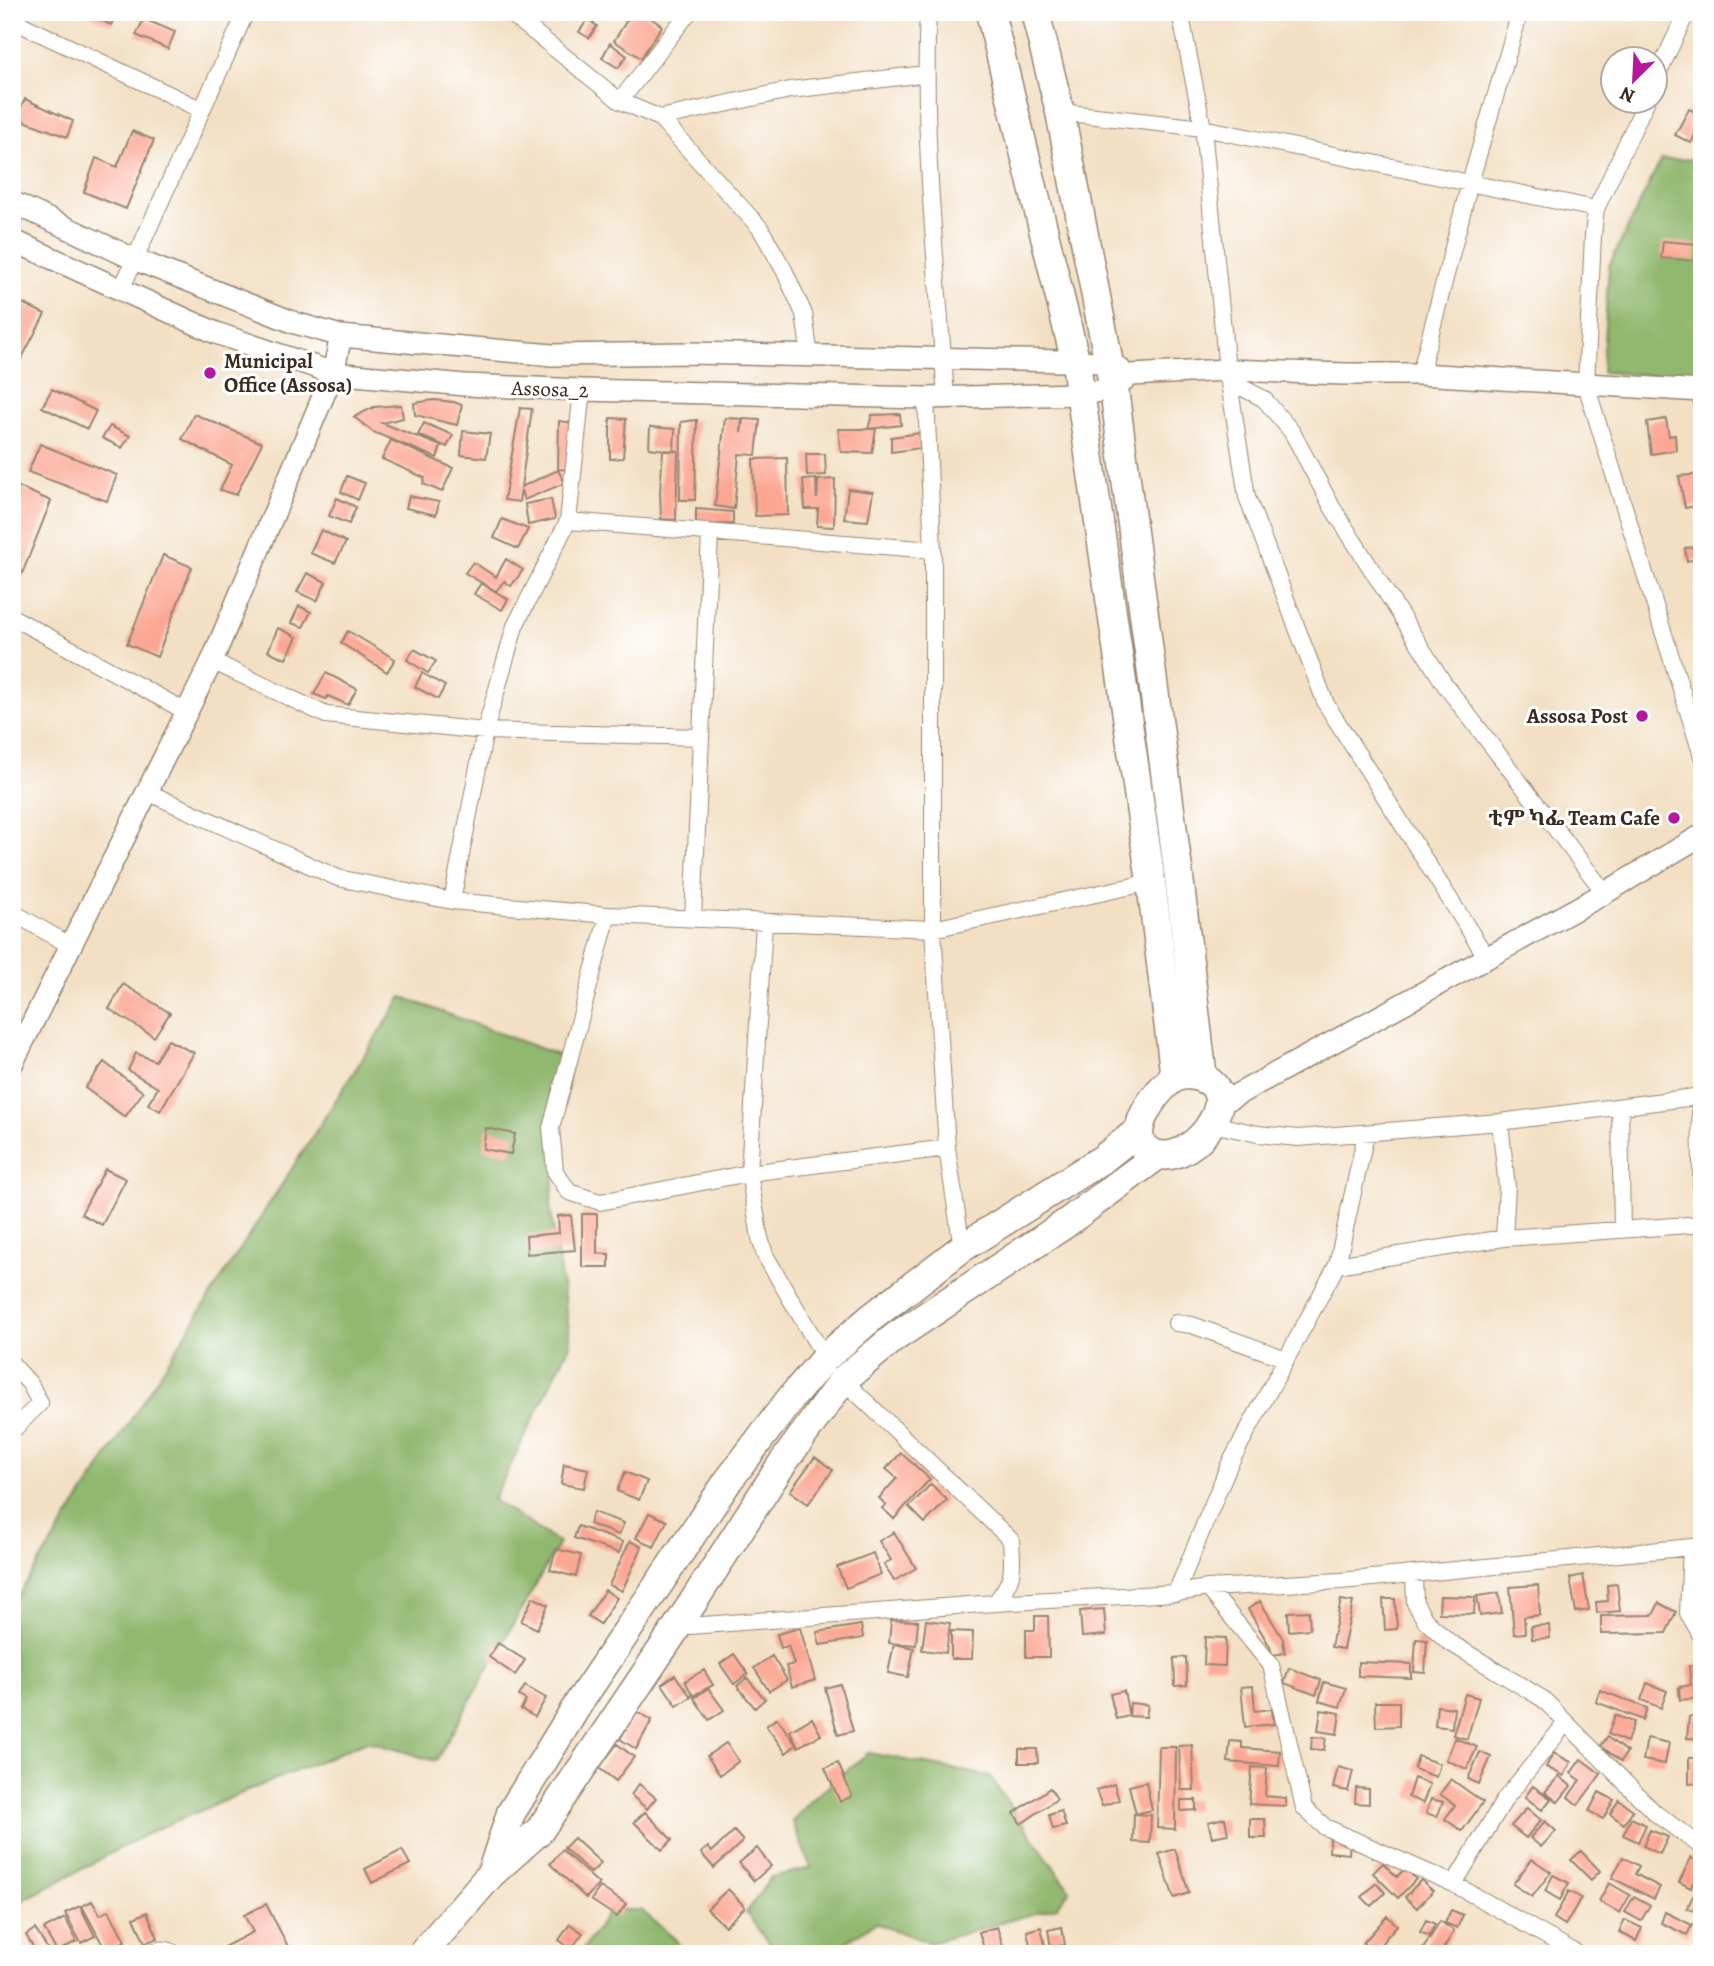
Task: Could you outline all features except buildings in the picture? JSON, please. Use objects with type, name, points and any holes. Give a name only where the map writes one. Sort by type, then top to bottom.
[{"type":"highway","points":[[990,12],[1076,363],[1151,881],[1189,1078]]},
{"type":"highway","points":[[1035,12],[1060,112],[1118,376],[1179,877],[1189,1078]]},
{"type":"highway","points":[[1138,1131],[1143,1147],[1158,1155],[1168,1156],[1191,1144],[1216,1114],[1218,1093],[1189,1078]]},
{"type":"highway","points":[[491,1874],[511,1813],[650,1594],[790,1398],[825,1358],[872,1317],[962,1248],[1104,1158],[1138,1131],[1152,1102],[1189,1078]]},
{"type":"highway","points":[[422,1954],[491,1874],[540,1830],[677,1627],[780,1467],[843,1380],[894,1337],[1065,1224],[1158,1155]]},
{"type":"highway","points":[[752,1450],[780,1467]]},
{"type":"street","points":[[121,290],[246,12]]},
{"type":"street","points":[[509,12],[620,102],[660,118],[760,228],[804,314],[810,357]]},
{"type":"street","points":[[620,102],[689,12]]},
{"type":"street","points":[[928,12],[925,74],[943,360],[936,398],[933,551],[933,929],[947,1148],[962,1248]]},
{"type":"street","points":[[1180,12],[1203,128],[1228,379],[1247,497],[1326,704],[1487,958]]},
{"type":"street","points":[[1420,374],[1470,183],[1520,12]]},
{"type":"street","points":[[1668,52],[1687,12]]},
{"type":"street","points":[[12,20],[202,110]]},
{"type":"street","points":[[660,118],[790,90],[925,74]]},
{"type":"street","points":[[1060,112],[1203,128],[1597,209]]},
{"type":"street","points":[[1640,116],[1597,209],[1593,235],[1586,384],[1702,756]]},
{"type":"street","name":"Assosa_2","points":[[12,202],[134,259],[295,323],[341,336],[552,355],[689,353],[1076,363],[1118,376]]},
{"type":"street","name":"Assosa_2","points":[[12,240],[216,333],[333,373],[465,385],[582,390],[936,398],[1080,394],[1118,376]]},
{"type":"street","points":[[12,1064],[212,661],[333,373],[341,336]]},
{"type":"street","points":[[1118,376],[1228,379],[1420,374],[1702,391]]},
{"type":"street","points":[[1228,379],[1264,399],[1292,432],[1332,507],[1445,685],[1605,893]]},
{"type":"street","points":[[452,901],[485,731],[514,626],[568,520],[582,390]]},
{"type":"street","points":[[568,520],[933,551]]},
{"type":"street","points":[[693,919],[710,533]]},
{"type":"street","points":[[12,617],[185,711]]},
{"type":"street","points":[[212,661],[326,715],[485,731],[700,737]]},
{"type":"street","points":[[147,792],[338,878],[452,901],[608,915],[933,929],[1179,877]]},
{"type":"street","points":[[1216,1114],[1702,835]]},
{"type":"street","points":[[12,912],[71,946]]},
{"type":"street","points":[[608,915],[551,1128],[555,1171],[569,1192],[600,1202],[749,1173],[947,1148]]},
{"type":"street","points":[[764,923],[749,1173],[765,1255],[825,1358]]},
{"type":"street","points":[[1216,1114],[1258,1134],[1298,1138],[1500,1122],[1701,1097],[1702,1230]]},
{"type":"street","points":[[1620,1107],[1622,1230]]},
{"type":"street","points":[[1500,1122],[1507,1187],[1504,1238]]},
{"type":"street","points":[[1176,1593],[1229,1465],[1336,1265],[1366,1134]]},
{"type":"street","points":[[1336,1265],[1504,1238],[1702,1224]]},
{"type":"street","points":[[1176,1324],[1192,1325],[1286,1359]]},
{"type":"street","points":[[12,1364],[30,1384],[40,1403],[12,1431]]},
{"type":"street","points":[[843,1380],[1011,1540],[1013,1569],[1009,1586],[995,1603]]},
{"type":"street","points":[[677,1627],[1414,1575],[1696,1546],[1688,1613],[1702,1637]]},
{"type":"street","points":[[1414,1575],[1415,1603],[1425,1620],[1449,1642],[1542,1699],[1655,1812],[1702,1847]]},
{"type":"street","points":[[1208,1588],[1271,1665],[1304,1808],[1325,1827],[1454,1884],[1578,1954]]},
{"type":"street","points":[[1454,1884],[1505,1800],[1565,1724]]},
{"type":"street","points":[[150,1954],[169,1949],[175,1954]]},
{"type":"green space","points":[[1702,159],[1702,378],[1602,372],[1609,266],[1661,160]]},
{"type":"green space","points":[[402,997],[571,1060],[550,1208],[571,1343],[493,1500],[559,1543],[436,1761],[367,1741],[154,1830],[12,1906],[12,1605]]},
{"type":"green space","points":[[868,1753],[989,1776],[1070,1890],[1057,1907],[930,1943],[875,1923],[827,1954],[777,1954],[746,1913],[771,1877],[811,1868],[792,1821],[815,1797]]},
{"type":"green space","points":[[610,1910],[641,1910],[676,1940],[683,1954],[580,1954]]},
{"type":"place","name":"Municipal Office (Assosa)","points":[[210,373]]},
{"type":"place","name":"Assosa Post","points":[[1642,716]]},
{"type":"place","name":"ቲም ካፌ Team Cafe","points":[[1674,818]]}]
